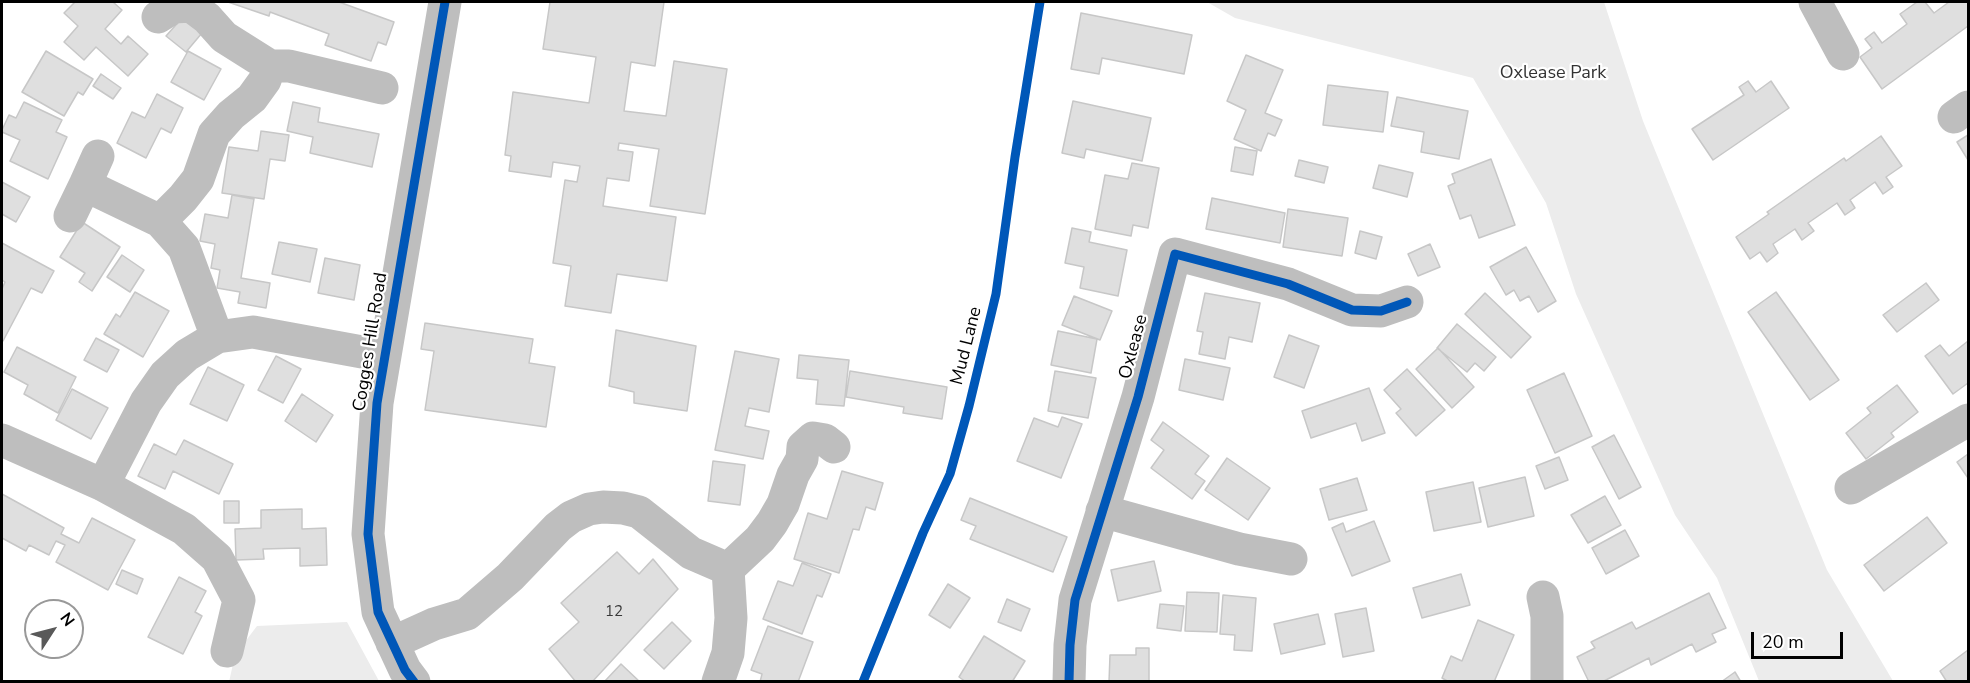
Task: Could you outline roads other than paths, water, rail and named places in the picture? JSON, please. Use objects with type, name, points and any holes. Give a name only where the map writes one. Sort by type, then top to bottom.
[{"type":"street","name":"Cogges Hill Road","points":[[414,681],[405,670],[378,612],[368,534],[377,403],[445,2]]},
{"type":"street","points":[[1815,2],[1843,54]]},
{"type":"street","points":[[158,17],[174,6],[191,6],[207,18],[224,38],[270,66],[289,66],[382,88]]},
{"type":"street","points":[[160,221],[198,179],[213,134],[252,98],[265,80],[270,66]]},
{"type":"street","points":[[70,216],[92,171],[160,221],[184,248],[217,337]]},
{"type":"street","name":"Oxlease","points":[[1069,681],[1075,600],[1138,397],[1175,254],[1288,284],[1352,310],[1381,311],[1407,302]]},
{"type":"street","name":"Cogges Hill Road","points":[[103,485],[146,402],[165,375],[188,355],[217,337],[253,332],[384,356]]},
{"type":"street","points":[[1851,488],[1968,420]]},
{"type":"street","points":[[728,569],[760,539],[772,523],[783,504],[793,475],[802,459],[803,447],[813,438],[825,440],[834,447]]},
{"type":"street","points":[[2,440],[103,485],[184,529],[216,558],[239,600],[227,651]]},
{"type":"street","points":[[392,643],[434,624],[467,614],[510,577],[558,527],[571,517],[589,509],[623,508],[639,512],[691,553],[728,569]]},
{"type":"street","points":[[1102,511],[1239,549],[1291,560]]},
{"type":"street","points":[[717,681],[728,653],[731,618],[728,569]]},
{"type":"street","points":[[1543,597],[1547,616],[1547,681]]},
{"type":"park label","name":"Oxlease Park","points":[[1553,74]]}]
